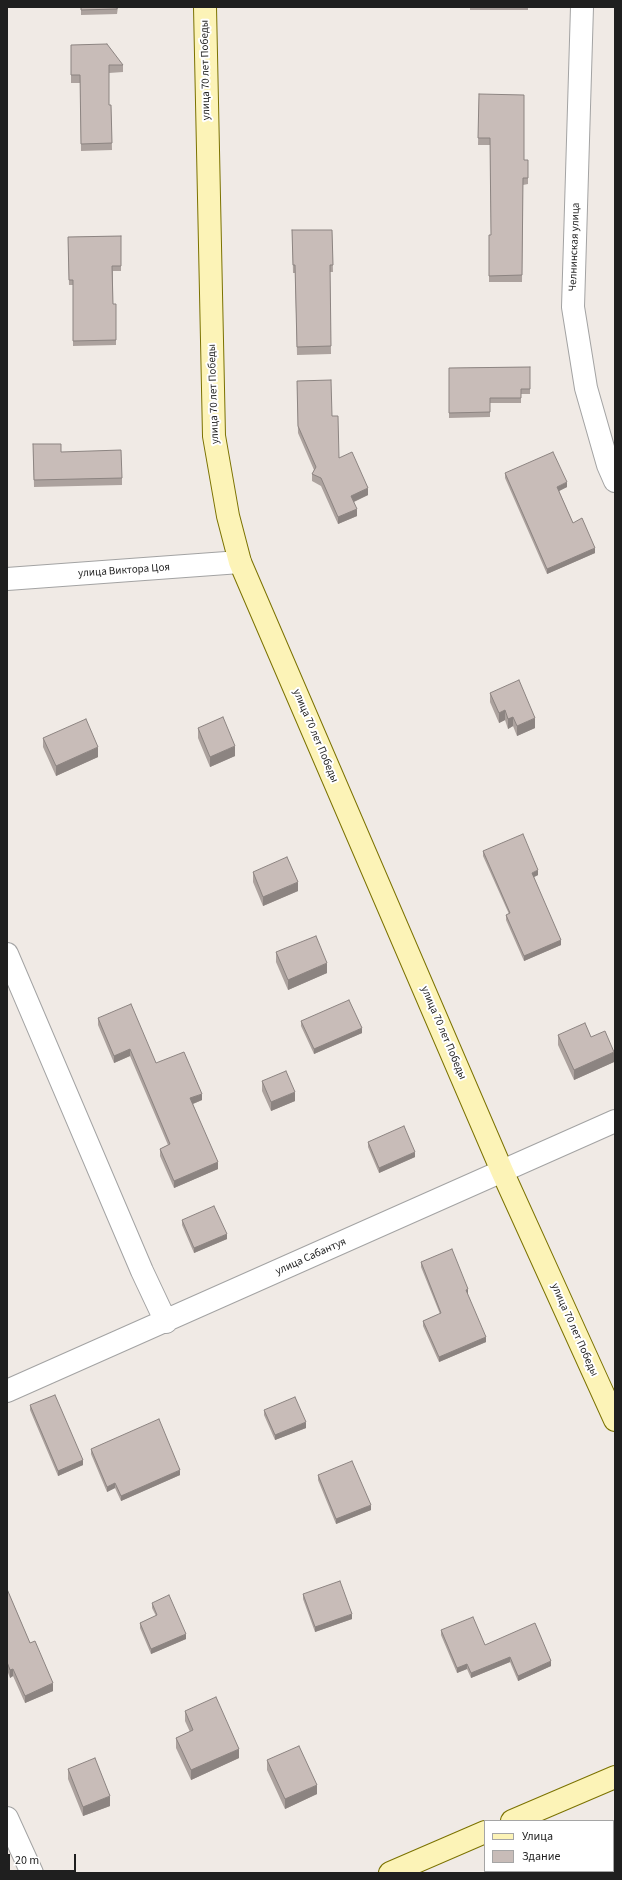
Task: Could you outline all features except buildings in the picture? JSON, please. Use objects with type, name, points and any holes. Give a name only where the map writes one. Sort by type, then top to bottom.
[{"type":"street","name":"улица 70 лет Победы","points":[[205,7],[214,436],[228,516],[240,562],[502,1170],[615,1420]]},
{"type":"street","name":"Челнинская улица","points":[[582,7],[573,307],[586,388],[608,465],[615,480]]},
{"type":"street","name":"улица Виктора Цоя","points":[[7,579],[240,562]]},
{"type":"street","points":[[7,954],[142,1271],[166,1322]]},
{"type":"street","name":"улица Сабантуя","points":[[7,1392],[502,1170],[615,1121]]},
{"type":"street","points":[[514,1820],[615,1777]]},
{"type":"street","points":[[7,1818],[32,1873]]},
{"type":"street","points":[[390,1873],[484,1832]]}]
